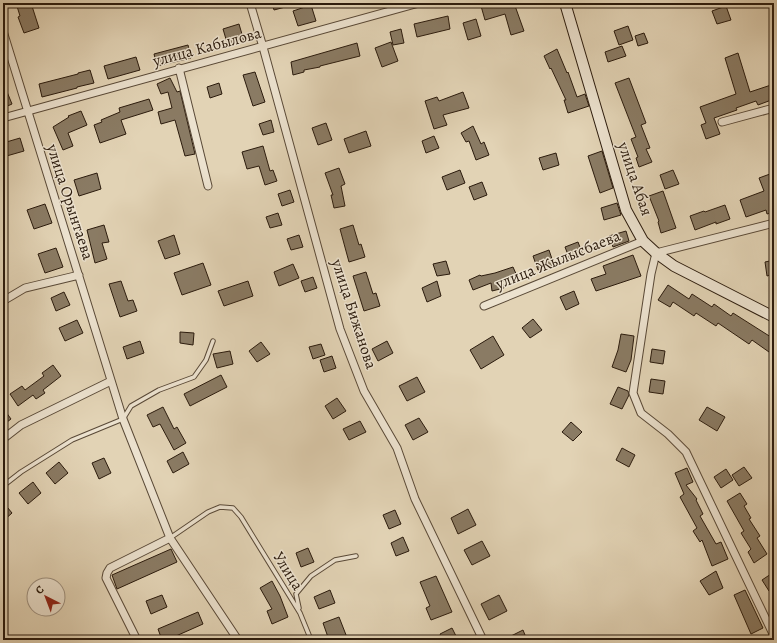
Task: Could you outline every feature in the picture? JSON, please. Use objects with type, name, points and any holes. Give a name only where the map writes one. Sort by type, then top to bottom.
[{"type":"street","name":"улица Бижанова","points":[[250,3],[264,47],[340,329],[364,391],[397,448],[415,499],[483,640]]},
{"type":"street","name":"улица Кабылова","points":[[3,118],[179,68],[264,47],[419,3]]},
{"type":"street","name":"улица Абая","points":[[565,3],[626,210],[643,240],[656,253],[674,266],[774,317]]},
{"type":"street","name":"улица Орынтаева","points":[[3,31],[123,419],[170,538],[238,640]]},
{"type":"street","points":[[179,68],[208,186]]},
{"type":"street","points":[[722,122],[774,108]]},
{"type":"street","points":[[774,223],[656,253],[650,282],[633,393],[641,413],[668,434],[686,452],[774,636]]},
{"type":"street","name":"улица Жылысбаева","points":[[484,306],[643,240]]},
{"type":"street","points":[[3,301],[25,288],[79,275]]},
{"type":"street","points":[[3,439],[21,425],[111,381]]},
{"type":"street","points":[[137,640],[106,578],[107,573],[110,568],[170,538]]},
{"type":"lane","points":[[3,486],[21,472],[72,440],[123,419],[131,406],[159,390],[194,378],[206,360],[213,341]]},
{"type":"lane","name":"Улица","points":[[170,538],[208,512],[220,507],[233,508],[241,517],[300,613],[311,640]]},
{"type":"lane","points":[[300,613],[296,594],[311,576],[335,560],[356,556]]},
{"type":"building","points":[[16,3],[31,3],[39,28],[24,33],[18,17],[20,16]]},
{"type":"building","points":[[272,3],[292,3],[293,5],[274,10]]},
{"type":"building","points":[[490,3],[514,3],[524,31],[511,35],[505,14],[485,20],[481,6]]},
{"type":"building","points":[[311,5],[316,21],[298,26],[293,11]]},
{"type":"building","points":[[726,6],[731,20],[717,24],[712,11]]},
{"type":"building","points":[[448,16],[450,29],[417,37],[414,24]]},
{"type":"building","points":[[476,19],[481,36],[468,40],[463,23]]},
{"type":"building","points":[[239,24],[244,41],[228,46],[223,29]]},
{"type":"building","points":[[628,26],[633,40],[619,45],[614,31]]},
{"type":"building","points":[[401,29],[404,43],[393,45],[390,32]]},
{"type":"building","points":[[644,33],[648,43],[638,46],[635,36]]},
{"type":"building","points":[[391,42],[398,61],[382,67],[375,48]]},
{"type":"building","points":[[357,43],[360,56],[304,70],[304,72],[293,75],[291,62]]},
{"type":"building","points":[[188,45],[191,58],[157,66],[154,54]]},
{"type":"building","points":[[622,46],[626,56],[608,62],[605,52]]},
{"type":"building","points":[[557,49],[567,73],[568,72],[577,97],[585,94],[589,106],[568,113],[564,100],[566,100],[544,56]]},
{"type":"building","points":[[738,53],[750,92],[774,84],[774,99],[758,105],[756,101],[736,108],[737,110],[714,118],[720,134],[706,139],[701,125],[706,123],[700,107],[736,94],[725,58]]},
{"type":"building","points":[[136,57],[140,70],[108,79],[104,66]]},
{"type":"building","points":[[90,70],[94,83],[42,97],[39,84]]},
{"type":"building","points":[[255,72],[265,102],[253,106],[243,75]]},
{"type":"building","points":[[170,78],[177,92],[180,91],[195,154],[185,156],[175,120],[161,124],[158,112],[172,108],[168,92],[161,94],[157,84]]},
{"type":"building","points":[[629,78],[646,123],[641,125],[650,148],[646,149],[652,162],[639,167],[636,158],[638,157],[631,139],[636,137],[615,83]]},
{"type":"building","points":[[3,82],[12,104],[3,108]]},
{"type":"building","points":[[219,83],[222,94],[210,98],[207,87]]},
{"type":"building","points":[[463,92],[469,108],[443,115],[447,125],[434,129],[425,101],[437,97],[439,101]]},
{"type":"building","points":[[149,99],[153,110],[121,120],[126,134],[100,143],[94,125],[102,122],[101,120],[120,112],[119,108]]},
{"type":"building","points":[[81,111],[87,125],[68,133],[73,146],[63,150],[53,127],[69,117],[68,116]]},
{"type":"building","points":[[271,120],[274,132],[263,135],[259,124]]},
{"type":"building","points":[[326,123],[332,140],[318,145],[312,128]]},
{"type":"building","points":[[473,126],[481,144],[484,142],[489,155],[476,160],[469,141],[466,142],[461,133]]},
{"type":"building","points":[[366,131],[371,146],[349,153],[344,139]]},
{"type":"building","points":[[434,136],[439,148],[426,153],[422,141]]},
{"type":"building","points":[[20,138],[24,151],[3,157],[3,143]]},
{"type":"building","points":[[263,146],[270,171],[273,170],[277,181],[265,185],[259,166],[247,169],[242,152]]},
{"type":"building","points":[[602,151],[613,188],[600,193],[588,156]]},
{"type":"building","points":[[556,153],[559,165],[543,170],[539,158]]},
{"type":"building","points":[[339,168],[345,184],[341,186],[345,206],[334,208],[331,195],[333,195],[325,173]]},
{"type":"building","points":[[460,170],[465,183],[447,190],[442,177]]},
{"type":"building","points":[[673,170],[679,184],[665,189],[660,175]]},
{"type":"building","points":[[97,173],[101,189],[79,196],[74,180]]},
{"type":"building","points":[[770,174],[774,187],[774,212],[767,214],[766,210],[746,217],[740,200],[764,191],[759,178]]},
{"type":"building","points":[[482,182],[487,195],[474,200],[469,187]]},
{"type":"building","points":[[290,190],[294,202],[282,206],[278,194]]},
{"type":"building","points":[[663,191],[676,228],[661,233],[659,221],[649,196]]},
{"type":"building","points":[[617,203],[621,215],[604,220],[601,208]]},
{"type":"building","points":[[45,204],[52,223],[34,229],[27,210]]},
{"type":"building","points":[[725,205],[730,219],[716,224],[716,222],[695,230],[690,216]]},
{"type":"building","points":[[278,213],[282,225],[270,228],[266,217]]},
{"type":"building","points":[[104,225],[109,242],[102,243],[107,259],[95,263],[87,230]]},
{"type":"building","points":[[353,225],[359,245],[361,244],[365,257],[349,262],[340,229]]},
{"type":"building","points":[[626,231],[629,241],[613,247],[609,236]]},
{"type":"building","points":[[174,235],[180,254],[165,259],[158,241]]},
{"type":"building","points":[[299,235],[303,247],[291,250],[287,239]]},
{"type":"building","points":[[578,242],[583,255],[570,260],[565,247]]},
{"type":"building","points":[[56,248],[63,267],[45,273],[38,254]]},
{"type":"building","points":[[549,250],[554,265],[538,270],[533,256]]},
{"type":"building","points":[[633,255],[641,276],[596,291],[591,279],[606,274],[603,266]]},
{"type":"building","points":[[774,260],[774,274],[767,276],[765,262]]},
{"type":"building","points":[[446,261],[450,274],[437,276],[433,264]]},
{"type":"building","points":[[203,263],[211,285],[182,295],[174,273]]},
{"type":"building","points":[[293,264],[299,278],[279,286],[274,272]]},
{"type":"building","points":[[513,267],[517,276],[502,282],[504,288],[492,291],[491,283],[473,290],[469,280],[480,275],[495,273]]},
{"type":"building","points":[[366,272],[373,294],[376,293],[380,306],[364,311],[353,276]]},
{"type":"building","points":[[313,277],[317,288],[305,292],[301,281]]},
{"type":"building","points":[[121,281],[128,301],[133,300],[137,311],[120,317],[109,284]]},
{"type":"building","points":[[248,281],[253,296],[224,306],[218,291]]},
{"type":"building","points":[[437,281],[441,296],[427,302],[422,288]]},
{"type":"building","points":[[668,285],[689,299],[692,294],[712,307],[714,304],[731,316],[733,313],[774,339],[774,345],[769,352],[752,340],[749,344],[718,323],[716,326],[696,313],[694,316],[673,302],[670,307],[658,300]]},
{"type":"building","points":[[574,291],[579,304],[566,310],[560,297]]},
{"type":"building","points":[[64,292],[70,305],[56,311],[51,298]]},
{"type":"building","points":[[533,319],[542,330],[530,338],[522,328]]},
{"type":"building","points":[[77,320],[83,333],[65,341],[59,328]]},
{"type":"building","points":[[180,332],[194,333],[193,345],[180,343]]},
{"type":"building","points":[[621,334],[634,336],[631,360],[626,372],[612,367],[618,350]]},
{"type":"building","points":[[493,336],[504,355],[481,369],[470,350]]},
{"type":"building","points":[[140,341],[144,353],[127,359],[123,347]]},
{"type":"building","points":[[387,341],[393,353],[378,361],[372,349]]},
{"type":"building","points":[[261,342],[270,354],[257,362],[249,351]]},
{"type":"building","points":[[321,344],[325,355],[313,359],[309,347]]},
{"type":"building","points":[[652,349],[665,351],[663,364],[650,362]]},
{"type":"building","points":[[230,351],[233,364],[217,368],[213,354]]},
{"type":"building","points":[[332,356],[336,368],[324,372],[320,360]]},
{"type":"building","points":[[53,365],[61,376],[43,390],[45,393],[36,399],[33,395],[18,406],[10,394],[22,386],[25,390],[44,376],[42,373]]},
{"type":"building","points":[[221,375],[227,387],[190,406],[184,394]]},
{"type":"building","points":[[417,377],[425,392],[407,401],[399,386]]},
{"type":"building","points":[[651,379],[665,381],[663,394],[649,392]]},
{"type":"building","points":[[618,387],[628,391],[629,395],[622,409],[610,404]]},
{"type":"building","points":[[337,398],[346,411],[333,419],[325,406]]},
{"type":"building","points":[[163,407],[174,429],[177,427],[186,443],[174,450],[160,424],[153,427],[147,415]]},
{"type":"building","points":[[707,407],[725,417],[717,431],[699,420]]},
{"type":"building","points":[[3,408],[11,419],[3,425]]},
{"type":"building","points":[[419,418],[428,432],[413,440],[405,425]]},
{"type":"building","points":[[360,421],[366,432],[349,440],[343,429]]},
{"type":"building","points":[[571,422],[582,432],[573,441],[562,432]]},
{"type":"building","points":[[622,448],[635,455],[629,467],[616,460]]},
{"type":"building","points":[[183,452],[189,464],[173,473],[167,461]]},
{"type":"building","points":[[104,458],[111,473],[99,479],[92,463]]},
{"type":"building","points":[[59,462],[68,473],[55,484],[46,473]]},
{"type":"building","points":[[744,467],[752,478],[739,486],[732,475]]},
{"type":"building","points":[[687,468],[693,482],[686,485],[697,499],[696,500],[703,514],[700,516],[716,544],[721,542],[728,559],[712,566],[702,540],[700,542],[693,531],[697,528],[680,497],[684,494],[675,473]]},
{"type":"building","points":[[726,469],[733,480],[721,488],[714,477]]},
{"type":"building","points":[[33,482],[41,493],[28,504],[19,493]]},
{"type":"building","points":[[740,493],[747,504],[744,506],[751,518],[749,519],[760,536],[757,538],[767,554],[754,563],[748,552],[751,549],[741,533],[744,531],[727,501]]},
{"type":"building","points":[[3,502],[12,513],[3,521]]},
{"type":"building","points":[[468,509],[476,525],[458,534],[451,518]]},
{"type":"building","points":[[395,510],[401,524],[389,529],[383,515]]},
{"type":"building","points":[[403,537],[409,551],[396,556],[391,543]]},
{"type":"building","points":[[482,541],[490,556],[472,565],[464,550]]},
{"type":"building","points":[[308,548],[314,562],[301,567],[296,553]]},
{"type":"building","points":[[171,549],[177,562],[117,589],[112,575]]},
{"type":"building","points":[[716,571],[723,588],[709,595],[700,581]]},
{"type":"building","points":[[774,572],[774,587],[769,591],[762,580]]},
{"type":"building","points":[[436,576],[452,612],[431,620],[426,608],[430,606],[420,582]]},
{"type":"building","points":[[272,581],[280,596],[288,617],[272,624],[267,611],[272,609],[260,588]]},
{"type":"building","points":[[330,590],[335,603],[319,609],[314,597]]},
{"type":"building","points":[[745,590],[763,628],[751,634],[734,595]]},
{"type":"building","points":[[162,595],[167,607],[151,614],[146,601]]},
{"type":"building","points":[[499,595],[507,611],[489,620],[481,604]]},
{"type":"building","points":[[198,612],[203,624],[167,640],[162,640],[158,629]]},
{"type":"building","points":[[339,617],[348,640],[329,640],[323,623]]},
{"type":"building","points":[[452,628],[458,640],[443,640],[440,634]]},
{"type":"building","points":[[523,630],[527,640],[503,640]]}]
